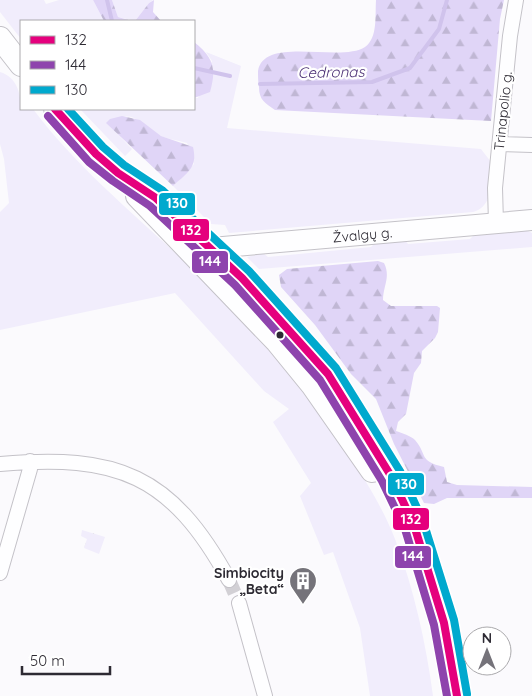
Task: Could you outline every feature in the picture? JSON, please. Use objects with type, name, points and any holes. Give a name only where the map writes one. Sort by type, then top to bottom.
[{"type":"main road","points":[[0,38],[20,64]]},
{"type":"main road","points":[[56,110],[78,136],[118,173],[146,209],[205,255],[248,310],[320,380],[370,438],[414,525],[444,623],[457,696]]},
{"type":"main road","name":"Žvalgų g.","points":[[205,255],[532,220]]},
{"type":"main road","points":[[320,380],[400,522],[416,564],[427,601],[442,666],[446,696]]},
{"type":"street","name":"Trinapolio g.","points":[[496,223],[495,188],[510,36],[516,0]]},
{"type":"street","points":[[500,144],[532,145]]},
{"type":"street","points":[[0,573],[30,469],[30,461]]},
{"type":"street","points":[[0,464],[30,461],[77,461],[95,464],[140,479],[164,495],[193,525],[219,561],[229,580]]},
{"type":"street","points":[[239,603],[265,696]]},
{"type":"green space","points":[[0,0],[44,0],[46,4],[59,0],[93,0],[103,20],[20,20],[20,38],[0,12]]},
{"type":"green space","points":[[93,0],[112,0],[118,17],[128,20],[103,20]]},
{"type":"green space","points":[[112,0],[153,0],[136,20],[118,17]]},
{"type":"green space","points":[[154,0],[153,12],[160,20],[136,20],[149,3]]},
{"type":"green space","points":[[376,0],[504,0],[500,19],[491,121],[275,110],[263,101],[259,91],[258,71],[263,60],[274,54],[288,52],[339,52],[354,51],[365,47],[374,32]]},
{"type":"green space","points":[[195,43],[206,53],[212,64],[213,76],[210,92],[195,98]]},
{"type":"green space","points":[[206,52],[241,66],[227,128],[481,149],[491,162],[490,192],[485,204],[473,212],[229,233],[225,225],[211,224],[173,186],[194,164],[187,143],[159,135],[138,120],[128,116],[123,117],[107,123],[132,149],[125,156],[81,110],[195,110],[195,98],[198,98],[212,61]]},
{"type":"green space","points":[[0,72],[6,74],[17,87],[20,98],[20,110],[34,110],[52,133],[95,179],[187,263],[243,320],[290,376],[352,460],[383,511],[408,577],[427,656],[433,696],[370,696],[360,628],[333,552],[324,555],[300,496],[311,483],[273,422],[289,409],[264,391],[175,293],[0,330],[0,212],[9,203],[4,159],[0,144]]},
{"type":"green space","points":[[122,116],[140,120],[161,136],[193,147],[194,160],[190,170],[173,186],[106,123],[110,119]]},
{"type":"green space","points":[[526,230],[532,233],[532,247],[259,269],[247,257],[263,253],[268,257],[371,247],[375,243],[405,240],[408,244],[470,239],[474,235]]},
{"type":"green space","points":[[378,261],[384,263],[387,273],[383,300],[391,306],[437,306],[440,308],[438,332],[435,338],[422,351],[421,363],[414,373],[406,414],[398,422],[396,431],[415,440],[427,460],[444,467],[447,482],[457,485],[532,487],[532,498],[447,498],[434,504],[424,503],[394,444],[376,399],[351,374],[315,325],[281,287],[279,275],[287,269]]},
{"type":"green space","points":[[82,530],[105,537],[99,554],[84,548],[87,539],[81,536]]},
{"type":"waterway","name":"Cedronas","points":[[107,0],[112,20]]},
{"type":"waterway","name":"Cedronas","points":[[260,84],[372,82],[410,68],[439,29],[447,0]]},
{"type":"waterway","name":"Cedronas","points":[[195,68],[230,76]]},
{"type":"tunnel","points":[[229,580],[239,603]]},
{"type":"transit line","name":"132","points":[[56,110],[96,154],[118,173],[156,198],[242,278],[328,374],[391,476],[414,525],[444,623],[457,696]]},
{"type":"transit line","name":"130","points":[[69,110],[103,147],[124,165],[162,190],[249,271],[336,368],[400,471],[423,521],[454,620],[467,694]]},
{"type":"transit line","name":"144","points":[[48,116],[89,162],[150,206],[235,285],[320,380],[382,481],[405,529],[434,625],[447,696]]},
{"type":"place","name":"Simbiocity „Beta“","points":[[303,605]]}]
